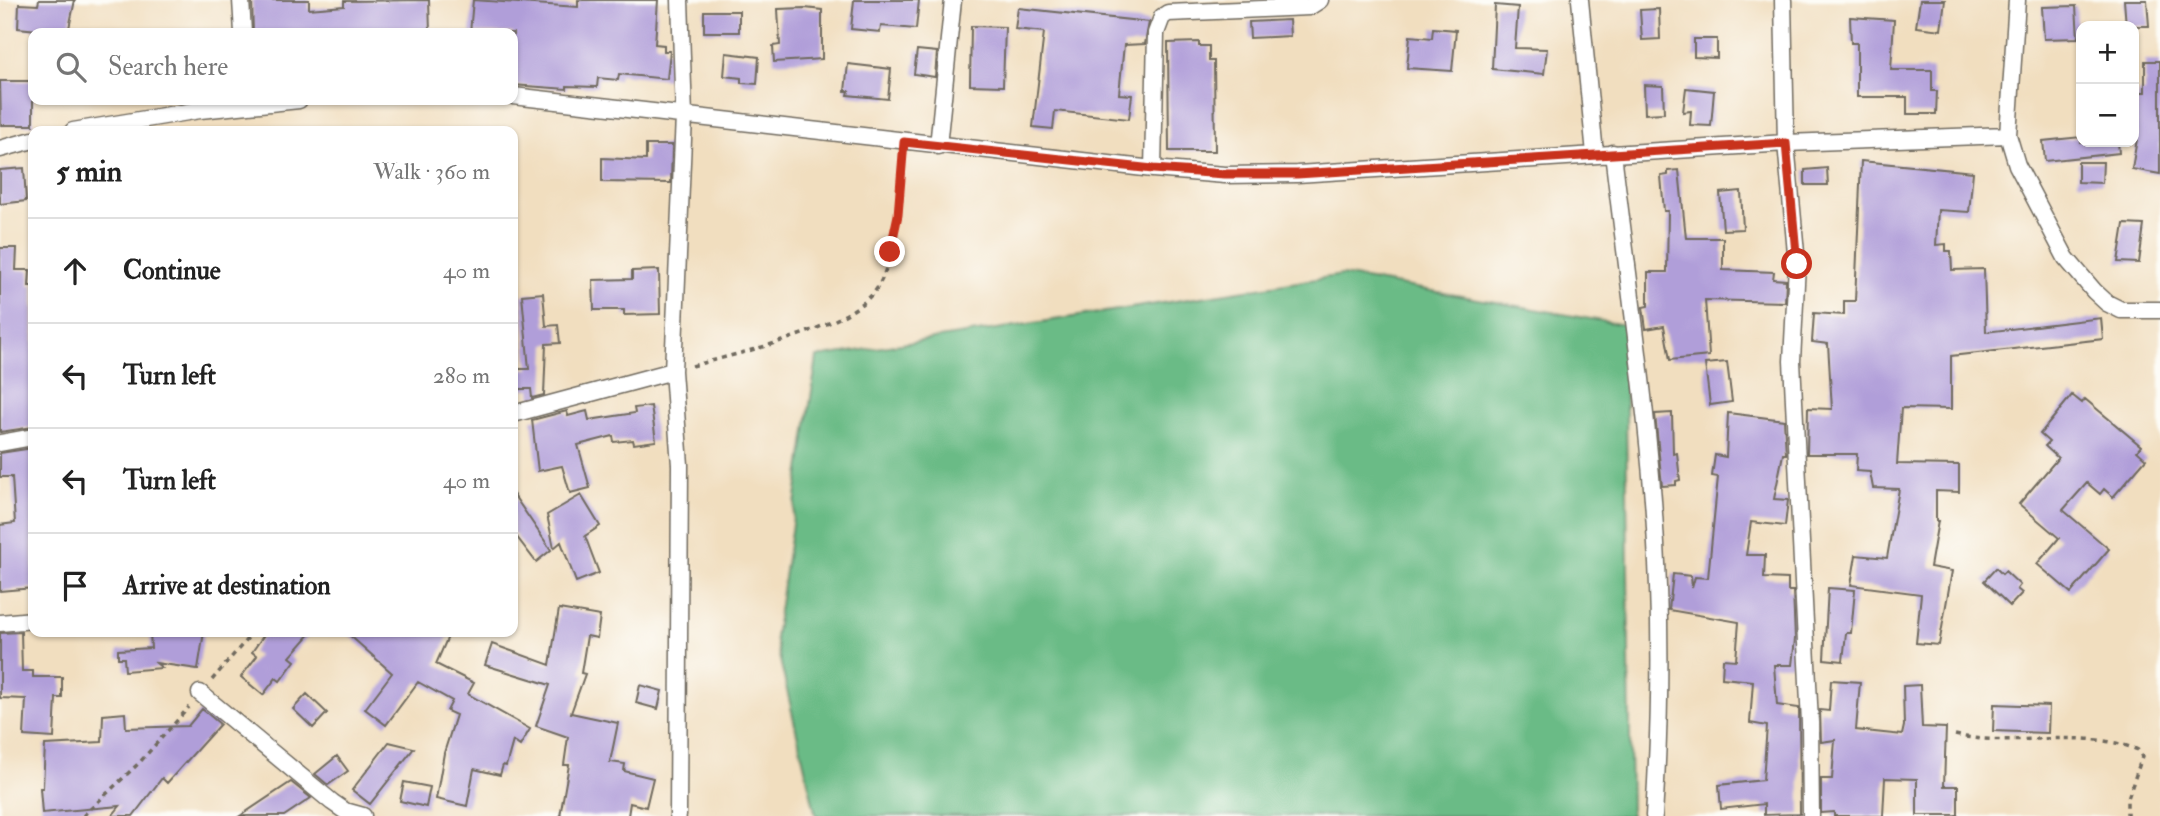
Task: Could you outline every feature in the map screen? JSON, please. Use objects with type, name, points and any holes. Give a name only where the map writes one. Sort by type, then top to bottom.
[{"type":"street","points":[[241,0],[243,28]]},
{"type":"street","points":[[678,816],[680,465],[673,371],[684,116],[680,0]]},
{"type":"street","points":[[938,146],[953,0]]},
{"type":"street","points":[[1153,169],[1156,33],[1162,17],[1168,13],[1309,7],[1320,0]]},
{"type":"street","points":[[1580,0],[1595,154]]},
{"type":"street","points":[[1783,0],[1786,143],[1797,264],[1792,361],[1810,723],[1811,816]]},
{"type":"street","points":[[2017,0],[2008,135],[2017,165],[2066,258],[2094,291],[2107,303],[2122,310],[2160,310]]},
{"type":"street","points":[[518,97],[938,146],[1225,174],[1297,174],[1786,143],[1964,134],[2008,135]]},
{"type":"street","points":[[103,126],[227,105]]},
{"type":"street","points":[[0,149],[28,141]]},
{"type":"street","points":[[1613,153],[1644,418],[1658,586],[1658,751],[1654,816]]},
{"type":"street","points":[[518,413],[673,371]]},
{"type":"street","points":[[0,443],[28,438]]},
{"type":"street","points":[[0,623],[28,620]]},
{"type":"street","points":[[200,693],[332,803],[363,816]]},
{"type":"path","points":[[673,371],[819,327],[847,314],[876,290],[890,252],[898,215],[904,142]]},
{"type":"path","points":[[83,816],[141,762],[249,637]]},
{"type":"path","points":[[1955,735],[1983,741],[2102,742],[2138,750],[2142,757],[2127,801],[2127,816]]},
{"type":"green space","points":[[1342,275],[1625,325],[1631,816],[816,816],[775,638],[817,357]]},
{"type":"building","points":[[39,0],[75,0],[69,28],[18,28],[19,4],[38,5]]},
{"type":"building","points":[[252,0],[309,0],[309,9],[344,6],[344,1],[429,0],[430,28],[253,28]]},
{"type":"building","points":[[473,0],[578,7],[578,0],[658,0],[655,44],[664,45],[664,51],[670,51],[667,79],[619,74],[618,80],[598,78],[597,87],[567,86],[567,89],[518,85],[518,28],[470,28]]},
{"type":"building","points":[[854,0],[919,0],[916,29],[881,26],[880,32],[851,29]]},
{"type":"building","points":[[1920,0],[1945,0],[1941,30],[1916,27]]},
{"type":"building","points":[[2124,0],[2147,0],[2149,26],[2139,26],[2139,21],[2126,21]]},
{"type":"building","points":[[1495,5],[1518,7],[1515,48],[1547,49],[1544,74],[1492,69]]},
{"type":"building","points":[[2076,6],[2076,38],[2044,39],[2042,7]]},
{"type":"building","points":[[1018,8],[1149,22],[1145,44],[1124,45],[1119,94],[1132,95],[1129,119],[1055,111],[1053,129],[1033,127],[1044,32],[1015,29]]},
{"type":"building","points":[[778,9],[822,10],[822,59],[774,62],[773,46],[780,45]]},
{"type":"building","points":[[1659,9],[1660,39],[1642,40],[1640,10]]},
{"type":"building","points":[[704,11],[739,11],[739,32],[704,32]]},
{"type":"building","points":[[1850,17],[1894,20],[1891,70],[1932,70],[1932,91],[1937,91],[1936,114],[1907,114],[1907,97],[1857,97],[1857,43],[1851,43]]},
{"type":"building","points":[[1289,20],[1290,36],[1250,38],[1249,22]]},
{"type":"building","points":[[971,26],[1005,27],[1003,86],[970,85]]},
{"type":"building","points":[[1433,28],[1456,30],[1452,71],[1407,68],[1410,36],[1432,38]]},
{"type":"building","points":[[1694,39],[1717,39],[1717,58],[1694,57]]},
{"type":"building","points":[[1199,42],[1199,46],[1209,46],[1209,61],[1214,61],[1215,151],[1169,151],[1168,43]]},
{"type":"building","points":[[917,50],[937,52],[935,77],[914,74]]},
{"type":"building","points":[[726,53],[759,57],[757,84],[741,83],[741,78],[724,76]]},
{"type":"building","points":[[2145,61],[2160,61],[2160,174],[2132,169],[2136,147],[2139,147],[2139,92],[2145,92]]},
{"type":"building","points":[[848,64],[891,69],[888,99],[848,95],[849,91],[845,91]]},
{"type":"building","points":[[0,81],[28,81],[28,105],[33,105],[33,125],[1,125]]},
{"type":"building","points":[[1644,85],[1663,86],[1664,113],[1645,114]]},
{"type":"building","points":[[1686,88],[1714,91],[1711,126],[1690,125],[1691,111],[1683,112]]},
{"type":"building","points":[[2076,138],[2076,147],[2118,147],[2119,153],[2045,161],[2043,141]]},
{"type":"building","points":[[646,145],[672,145],[671,183],[602,182],[602,158],[646,160]]},
{"type":"building","points":[[1861,161],[1973,172],[1969,212],[1938,210],[1936,245],[1946,244],[1946,251],[1951,251],[1952,270],[1984,269],[1986,332],[2101,318],[2103,339],[1951,356],[1951,409],[1901,408],[1897,464],[1959,465],[1959,492],[1936,491],[1938,521],[1930,567],[1952,571],[1939,645],[1916,643],[1921,594],[1851,585],[1856,555],[1887,558],[1899,489],[1873,488],[1870,472],[1856,471],[1857,454],[1807,454],[1808,408],[1832,409],[1828,344],[1812,342],[1814,313],[1844,315],[1844,301],[1855,301]]},
{"type":"building","points":[[2078,162],[2103,162],[2102,183],[2078,182]]},
{"type":"building","points":[[24,168],[26,201],[0,204],[0,170]]},
{"type":"building","points":[[1827,168],[1828,185],[1805,185],[1805,170]]},
{"type":"building","points":[[1679,170],[1686,238],[1723,238],[1723,270],[1774,272],[1773,279],[1786,280],[1785,302],[1705,300],[1709,356],[1670,360],[1664,326],[1646,329],[1643,307],[1648,306],[1648,272],[1667,272],[1668,211],[1664,211],[1661,176],[1668,175],[1668,171]]},
{"type":"building","points":[[1741,191],[1743,229],[1723,230],[1720,193]]},
{"type":"building","points":[[2124,224],[2144,225],[2139,263],[2118,262]]},
{"type":"building","points":[[0,248],[17,248],[16,270],[28,270],[28,428],[0,432]]},
{"type":"building","points":[[659,270],[660,314],[624,315],[624,310],[594,310],[593,280],[632,279],[632,271]]},
{"type":"building","points":[[543,293],[546,326],[558,325],[560,343],[546,344],[544,395],[532,398],[531,389],[518,389],[518,369],[529,369],[522,295]]},
{"type":"building","points":[[1727,362],[1732,402],[1710,405],[1705,364]]},
{"type":"building","points":[[2072,395],[2082,403],[2085,399],[2141,446],[2137,451],[2146,459],[2113,497],[2104,489],[2100,494],[2087,483],[2063,510],[2109,549],[2071,593],[2037,564],[2059,538],[2019,504],[2058,458],[2045,446],[2049,442],[2040,434]]},
{"type":"building","points":[[651,406],[656,441],[634,444],[633,440],[614,442],[613,436],[578,445],[590,488],[570,493],[562,466],[538,471],[532,420],[567,411],[568,416],[587,411],[589,420],[635,413],[634,408]]},
{"type":"building","points":[[1672,413],[1673,454],[1677,453],[1680,480],[1676,481],[1676,485],[1662,486],[1655,414]]},
{"type":"building","points":[[1728,413],[1784,420],[1786,454],[1783,454],[1774,499],[1788,500],[1785,526],[1751,522],[1746,555],[1765,555],[1764,578],[1788,579],[1788,591],[1793,591],[1795,639],[1792,665],[1774,665],[1777,705],[1799,708],[1800,814],[1764,815],[1764,804],[1721,809],[1719,785],[1763,780],[1767,726],[1750,723],[1753,681],[1722,678],[1723,659],[1736,660],[1739,622],[1669,610],[1673,574],[1691,576],[1692,588],[1695,577],[1708,578],[1718,477],[1712,476],[1715,455],[1726,457]]},
{"type":"building","points":[[28,449],[28,588],[0,591],[0,525],[15,523],[12,477],[0,477],[0,453]]},
{"type":"building","points":[[581,495],[600,526],[585,536],[599,573],[576,582],[561,542],[554,548],[547,515]]},
{"type":"building","points":[[518,501],[551,550],[536,562],[518,539]]},
{"type":"building","points":[[1996,568],[2002,574],[2005,571],[2020,585],[2017,589],[2022,593],[2010,606],[1984,581]]},
{"type":"building","points":[[1828,588],[1855,590],[1851,633],[1846,633],[1843,661],[1824,659]]},
{"type":"building","points":[[559,609],[600,616],[597,638],[587,636],[581,673],[585,674],[571,713],[618,723],[610,762],[625,764],[624,771],[653,778],[646,807],[630,803],[628,816],[560,816],[569,765],[564,765],[568,737],[536,726],[550,685],[485,665],[492,644],[550,665]]},
{"type":"building","points":[[21,632],[22,671],[33,671],[33,677],[62,677],[62,698],[56,698],[54,738],[24,736],[26,699],[0,698],[0,633]]},
{"type":"building","points":[[150,637],[203,637],[198,669],[156,663],[162,668],[125,671],[124,658],[118,658],[118,650],[151,648]]},
{"type":"building","points":[[262,637],[308,637],[290,657],[295,661],[280,681],[276,678],[263,695],[241,677],[257,656],[252,652]]},
{"type":"building","points":[[352,637],[448,637],[436,664],[474,683],[468,694],[530,729],[520,746],[513,741],[506,766],[503,765],[500,775],[474,769],[467,806],[436,799],[444,753],[456,715],[447,711],[452,701],[418,682],[386,725],[365,709],[392,673]]},
{"type":"building","points":[[1831,680],[1860,682],[1856,730],[1902,735],[1903,686],[1920,685],[1922,727],[1946,728],[1944,786],[1958,786],[1958,815],[1917,815],[1917,779],[1885,778],[1883,816],[1834,816],[1834,812],[1821,813],[1821,779],[1832,779],[1835,740],[1821,742],[1820,710],[1829,711]]},
{"type":"building","points":[[640,685],[662,691],[658,709],[636,703]]},
{"type":"building","points":[[307,694],[327,713],[313,728],[293,709]]},
{"type":"building","points":[[1994,704],[2049,706],[2048,733],[1993,731]]},
{"type":"building","points":[[202,709],[220,724],[167,783],[162,778],[133,816],[112,816],[120,806],[42,813],[40,788],[43,788],[45,745],[102,742],[103,715],[125,713],[126,728],[188,726]]},
{"type":"building","points":[[389,742],[414,748],[370,804],[352,790]]},
{"type":"building","points":[[337,756],[348,771],[328,785],[315,774]]},
{"type":"building","points":[[291,782],[311,798],[284,816],[240,816]]},
{"type":"building","points":[[404,782],[430,787],[426,807],[400,801]]},
{"type":"route","points":[[890,252],[898,215],[904,142],[1153,169],[1225,174],[1297,174],[1786,143],[1797,264]]}]
